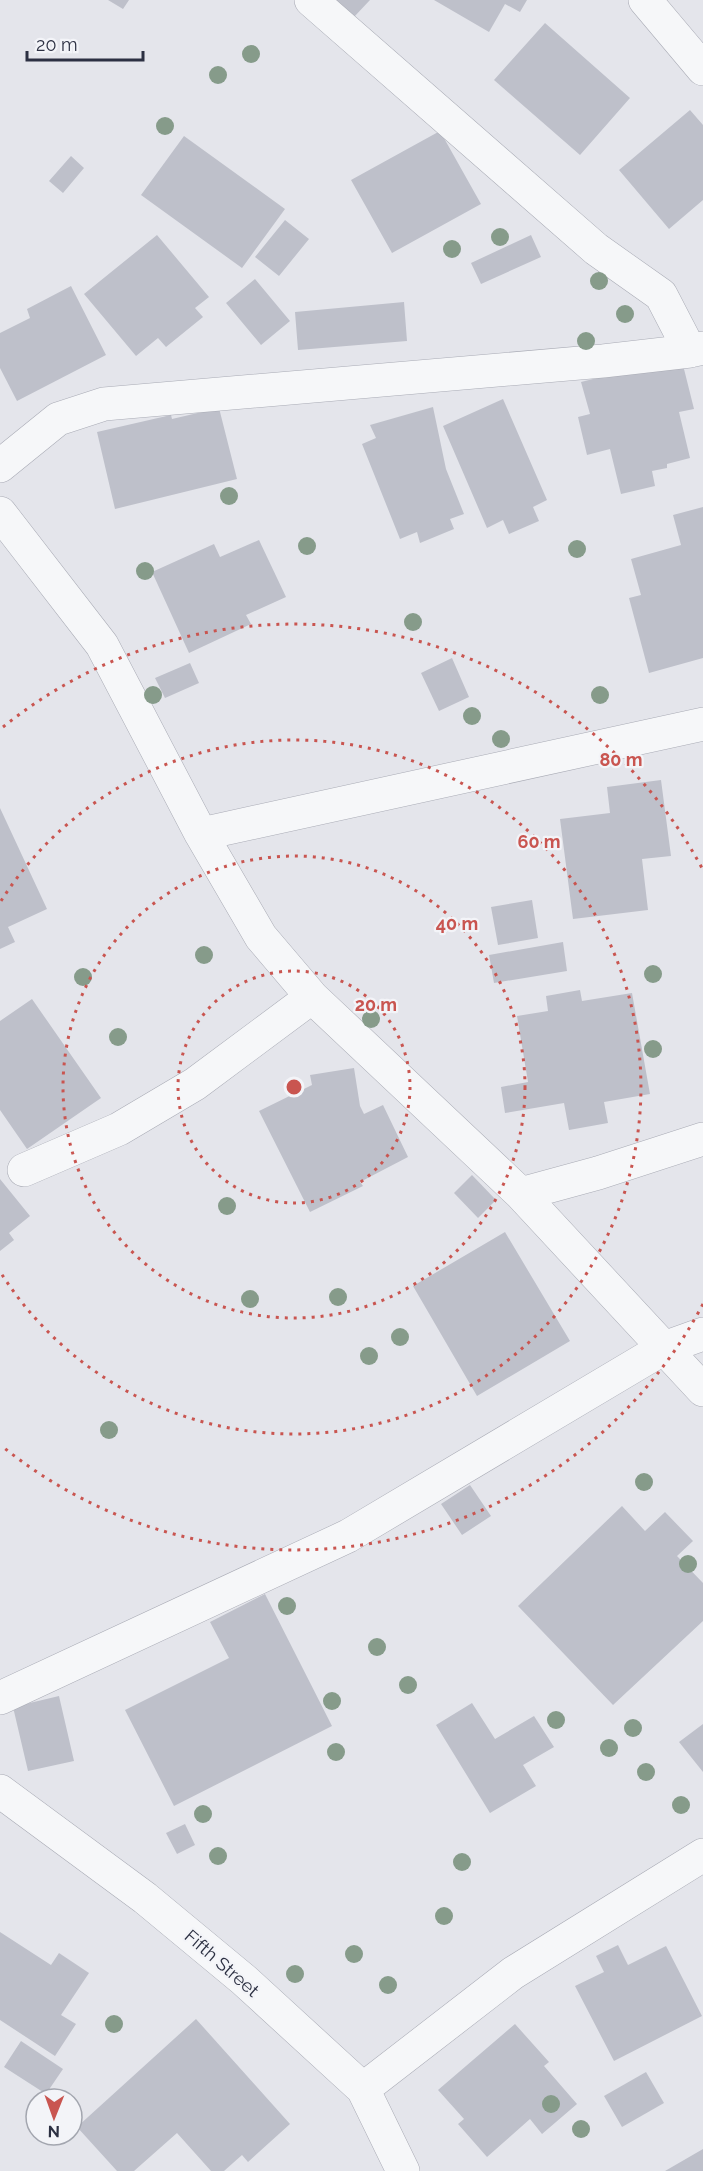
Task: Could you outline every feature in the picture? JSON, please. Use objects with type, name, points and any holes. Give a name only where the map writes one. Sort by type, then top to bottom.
[{"type":"street","points":[[0,466],[58,418],[104,404],[603,362],[697,350],[661,295],[596,249],[311,0]]},
{"type":"street","points":[[645,0],[703,69]]},
{"type":"street","points":[[0,513],[102,645],[201,834],[261,937],[312,997],[521,1194],[703,1390]]},
{"type":"street","points":[[201,834],[703,724]]},
{"type":"street","points":[[24,1170],[119,1129],[195,1083],[312,997]]},
{"type":"street","points":[[521,1194],[598,1173],[703,1139]]},
{"type":"street","points":[[0,1698],[348,1536],[664,1348],[703,1334]]},
{"type":"street","name":"Fifth Street","points":[[0,1791],[145,1898],[244,1980],[363,2089],[403,2171]]},
{"type":"street","points":[[363,2089],[513,1973],[703,1855]]},
{"type":"building","points":[[108,0],[129,0],[123,9]]},
{"type":"building","points":[[336,0],[370,0],[354,17]]},
{"type":"building","points":[[434,0],[527,0],[520,12],[505,4],[489,32]]},
{"type":"building","points":[[545,23],[630,98],[580,155],[494,80]]},
{"type":"building","points":[[690,110],[703,125],[703,200],[669,229],[619,170]]},
{"type":"building","points":[[440,131],[481,204],[392,253],[351,180]]},
{"type":"building","points":[[184,136],[285,209],[242,268],[141,195]]},
{"type":"building","points":[[71,156],[84,168],[63,193],[49,181]]},
{"type":"building","points":[[285,220],[309,239],[279,276],[255,257]]},
{"type":"building","points":[[157,235],[209,297],[195,308],[203,317],[166,347],[158,338],[136,356],[84,294]]},
{"type":"building","points":[[531,235],[541,257],[481,284],[471,263]]},
{"type":"building","points":[[255,279],[290,321],[261,345],[226,303]]},
{"type":"building","points":[[71,286],[106,355],[17,401],[0,368],[0,333],[30,318],[27,309]]},
{"type":"building","points":[[404,302],[407,341],[298,350],[295,312]]},
{"type":"building","points":[[681,357],[694,409],[679,412],[690,458],[667,464],[667,468],[652,471],[655,486],[621,494],[610,449],[587,455],[578,417],[590,414],[581,382]]},
{"type":"building","points":[[503,399],[547,500],[533,507],[539,521],[509,534],[503,520],[487,528],[443,426]]},
{"type":"building","points":[[433,407],[446,469],[464,514],[450,519],[454,529],[420,543],[417,532],[400,539],[362,444],[376,438],[370,425]]},
{"type":"building","points":[[219,408],[237,479],[115,509],[97,432],[171,415],[172,419]]},
{"type":"building","points":[[703,507],[703,658],[649,673],[629,598],[641,595],[631,559],[681,545],[673,515]]},
{"type":"building","points":[[259,540],[286,597],[246,615],[251,624],[189,653],[152,572],[214,544],[220,557]]},
{"type":"building","points":[[452,658],[469,697],[439,711],[421,673]]},
{"type":"building","points":[[190,663],[199,683],[165,698],[155,678]]},
{"type":"building","points":[[661,780],[671,856],[642,859],[648,910],[573,919],[560,819],[610,813],[607,787]]},
{"type":"building","points":[[0,808],[47,909],[8,927],[15,942],[0,949]]},
{"type":"building","points":[[532,900],[538,938],[498,945],[491,907]]},
{"type":"building","points":[[563,942],[567,971],[494,983],[489,955]]},
{"type":"building","points":[[580,990],[582,1001],[632,993],[650,1094],[604,1102],[608,1123],[569,1130],[564,1103],[505,1113],[501,1087],[528,1082],[517,1016],[548,1011],[546,996]]},
{"type":"building","points":[[32,999],[101,1098],[27,1149],[0,1110],[0,1021]]},
{"type":"building","points":[[354,1068],[360,1106],[364,1114],[383,1105],[408,1157],[360,1182],[363,1186],[310,1212],[259,1111],[312,1085],[310,1075]]},
{"type":"building","points":[[472,1175],[496,1200],[478,1218],[454,1193]]},
{"type":"building","points":[[0,1179],[30,1216],[9,1233],[14,1240],[0,1251]]},
{"type":"building","points":[[505,1232],[570,1341],[477,1396],[413,1286]]},
{"type":"building","points":[[470,1485],[491,1516],[462,1535],[441,1504]]},
{"type":"building","points":[[622,1506],[645,1531],[665,1512],[693,1541],[677,1556],[703,1583],[703,1621],[613,1705],[518,1606]]},
{"type":"building","points":[[265,1594],[332,1726],[174,1806],[125,1710],[229,1658],[210,1622]]},
{"type":"building","points":[[59,1696],[74,1761],[28,1771],[13,1707]]},
{"type":"building","points":[[472,1703],[495,1739],[534,1716],[554,1747],[523,1765],[536,1786],[490,1813],[436,1725]]},
{"type":"building","points":[[703,1724],[703,1772],[679,1742]]},
{"type":"building","points":[[185,1824],[195,1845],[177,1854],[166,1833]]},
{"type":"building","points":[[0,1932],[51,1965],[59,1953],[89,1973],[61,2015],[76,2024],[55,2056],[0,2020]]},
{"type":"building","points":[[618,1945],[628,1965],[666,1946],[702,2016],[614,2061],[575,1986],[604,1972],[596,1956]]},
{"type":"building","points":[[196,2019],[290,2124],[248,2162],[242,2155],[224,2171],[211,2171],[177,2133],[134,2171],[117,2171],[84,2135],[84,2121]]},
{"type":"building","points":[[515,2024],[549,2062],[544,2066],[577,2104],[542,2134],[530,2119],[487,2157],[458,2124],[464,2119],[438,2090]]},
{"type":"building","points":[[21,2041],[63,2069],[51,2087],[35,2087],[4,2067]]},
{"type":"building","points":[[646,2072],[664,2103],[622,2127],[604,2096]]},
{"type":"building","points":[[703,2149],[703,2171],[665,2171]]}]
